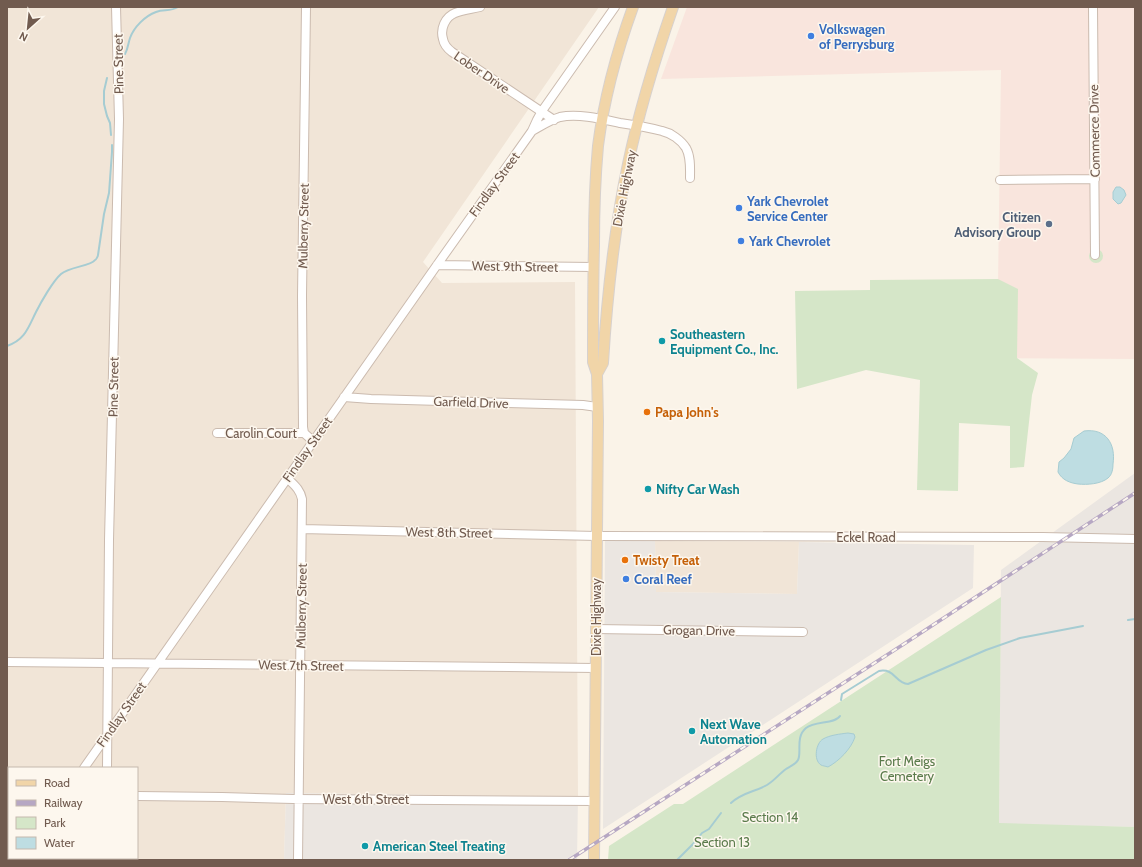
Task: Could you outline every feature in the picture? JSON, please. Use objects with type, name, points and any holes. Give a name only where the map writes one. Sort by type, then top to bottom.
[{"type":"main road","name":"Dixie Highway","points":[[594,860],[597,374],[593,362],[596,174],[598,144],[606,100],[626,25],[633,7]]},
{"type":"main road","name":"Dixie Highway","points":[[597,374],[603,363],[609,286],[619,208],[628,164],[648,82],[673,7]]},
{"type":"street","name":"Pine Street","points":[[107,767],[110,532],[119,119],[116,7]]},
{"type":"street","name":"Mulberry Street","points":[[304,433],[302,304],[306,7]]},
{"type":"street","name":"Lober Drive","points":[[480,7],[454,13],[450,16],[442,29],[444,43],[452,52],[554,120]]},
{"type":"street","name":"Findlay Street","points":[[85,767],[532,131],[542,112],[615,7]]},
{"type":"street","name":"Commerce Drive","points":[[1093,7],[1095,255]]},
{"type":"street","name":"Findlay Street","points":[[532,131],[541,125],[560,117],[577,116],[637,125],[662,131],[672,135],[687,149],[690,178]]},
{"type":"street","points":[[1000,180],[1095,179]]},
{"type":"street","name":"West 9th Street","points":[[437,264],[594,267]]},
{"type":"street","name":"Garfield Drive","points":[[344,397],[583,405],[597,407]]},
{"type":"street","name":"Carolin Court","points":[[217,433],[304,433]]},
{"type":"street","points":[[304,433],[313,441]]},
{"type":"street","name":"Mulberry Street","points":[[287,478],[298,488],[302,499],[298,860]]},
{"type":"street","name":"West 8th Street","points":[[302,529],[597,536]]},
{"type":"street","name":"Eckel Road","points":[[597,536],[1043,537],[1135,539]]},
{"type":"street","name":"Grogan Drive","points":[[596,629],[803,632]]},
{"type":"street","name":"West 7th Street","points":[[7,662],[596,668]]},
{"type":"street","name":"West 6th Street","points":[[138,796],[299,799],[594,801]]},
{"type":"shaded area","points":[[7,7],[599,7],[423,262],[442,283],[575,282],[578,797],[286,793],[284,860],[7,860]]},
{"type":"shaded area","points":[[687,7],[1135,7],[1135,359],[997,358],[1001,70],[661,79]]},
{"type":"shaded area","points":[[1135,473],[1135,827],[999,824],[1001,570]]},
{"type":"shaded area","points":[[605,541],[655,541],[656,592],[797,594],[799,542],[974,545],[973,588],[603,829]]},
{"type":"shaded area","points":[[655,541],[799,542],[797,594],[656,592]]},
{"type":"shaded area","points":[[286,793],[578,797],[577,860],[284,860]]},
{"type":"green space","points":[[1093,249],[1099,249],[1103,253],[1103,259],[1099,263],[1093,263],[1089,259],[1089,253]]},
{"type":"green space","points":[[998,279],[1018,289],[1017,358],[1038,373],[1032,395],[1024,467],[1010,468],[1010,426],[959,423],[958,491],[917,490],[920,380],[866,370],[797,389],[795,291],[870,290],[870,280]]},
{"type":"green space","name":"Fort Meigs Cemetery","points":[[1001,597],[999,823],[1135,827],[1135,860],[608,860],[609,846],[674,804],[683,804]]},
{"type":"water","points":[[1116,187],[1120,187],[1124,190],[1126,195],[1121,203],[1118,204],[1113,199],[1113,192]]},
{"type":"water","points":[[1084,431],[1098,432],[1104,435],[1111,444],[1113,450],[1114,457],[1111,474],[1105,480],[1094,484],[1078,484],[1066,481],[1058,472],[1059,462],[1071,449],[1074,438]]},
{"type":"water","points":[[848,733],[854,734],[855,737],[848,750],[828,767],[821,765],[817,759],[816,752],[821,741],[835,735]]},
{"type":"waterway","points":[[125,54],[132,34],[144,19],[156,12],[178,7]]},
{"type":"waterway","points":[[107,78],[104,91],[104,104],[110,123],[111,135]]},
{"type":"waterway","points":[[7,346],[22,337],[47,292],[54,281],[61,274],[89,264],[97,258],[109,193],[112,145]]},
{"type":"waterway","points":[[1128,620],[1135,619]]},
{"type":"waterway","points":[[841,700],[842,694],[879,671],[888,672],[900,681],[908,684],[986,650],[1020,638],[1083,626]]},
{"type":"waterway","points":[[731,803],[744,794],[772,782],[783,771],[796,763],[799,757],[801,736],[806,728],[814,724],[837,719],[840,716]]},
{"type":"waterway","points":[[677,860],[702,833],[709,829],[721,813]]},
{"type":"railway","points":[[569,860],[1135,493]]},
{"type":"place","name":"Volkswagen of Perrysburg","points":[[811,36]]},
{"type":"place","name":"Yark Chevrolet Service Center","points":[[739,208]]},
{"type":"place","name":"Citizen Advisory Group","points":[[1049,224]]},
{"type":"place","name":"Yark Chevrolet","points":[[741,241]]},
{"type":"place","name":"Southeastern Equipment Co., Inc.","points":[[662,341]]},
{"type":"place","name":"Papa John's","points":[[647,412]]},
{"type":"place","name":"Nifty Car Wash","points":[[648,489]]},
{"type":"place","name":"Twisty Treat","points":[[625,560]]},
{"type":"place","name":"Coral Reef","points":[[626,579]]},
{"type":"place","name":"Next Wave Automation","points":[[692,731]]},
{"type":"place","name":"American Steel Treating","points":[[365,846]]},
{"type":"park label","name":"Section 14","points":[[770,817]]},
{"type":"park label","name":"Section 13","points":[[722,842]]}]
